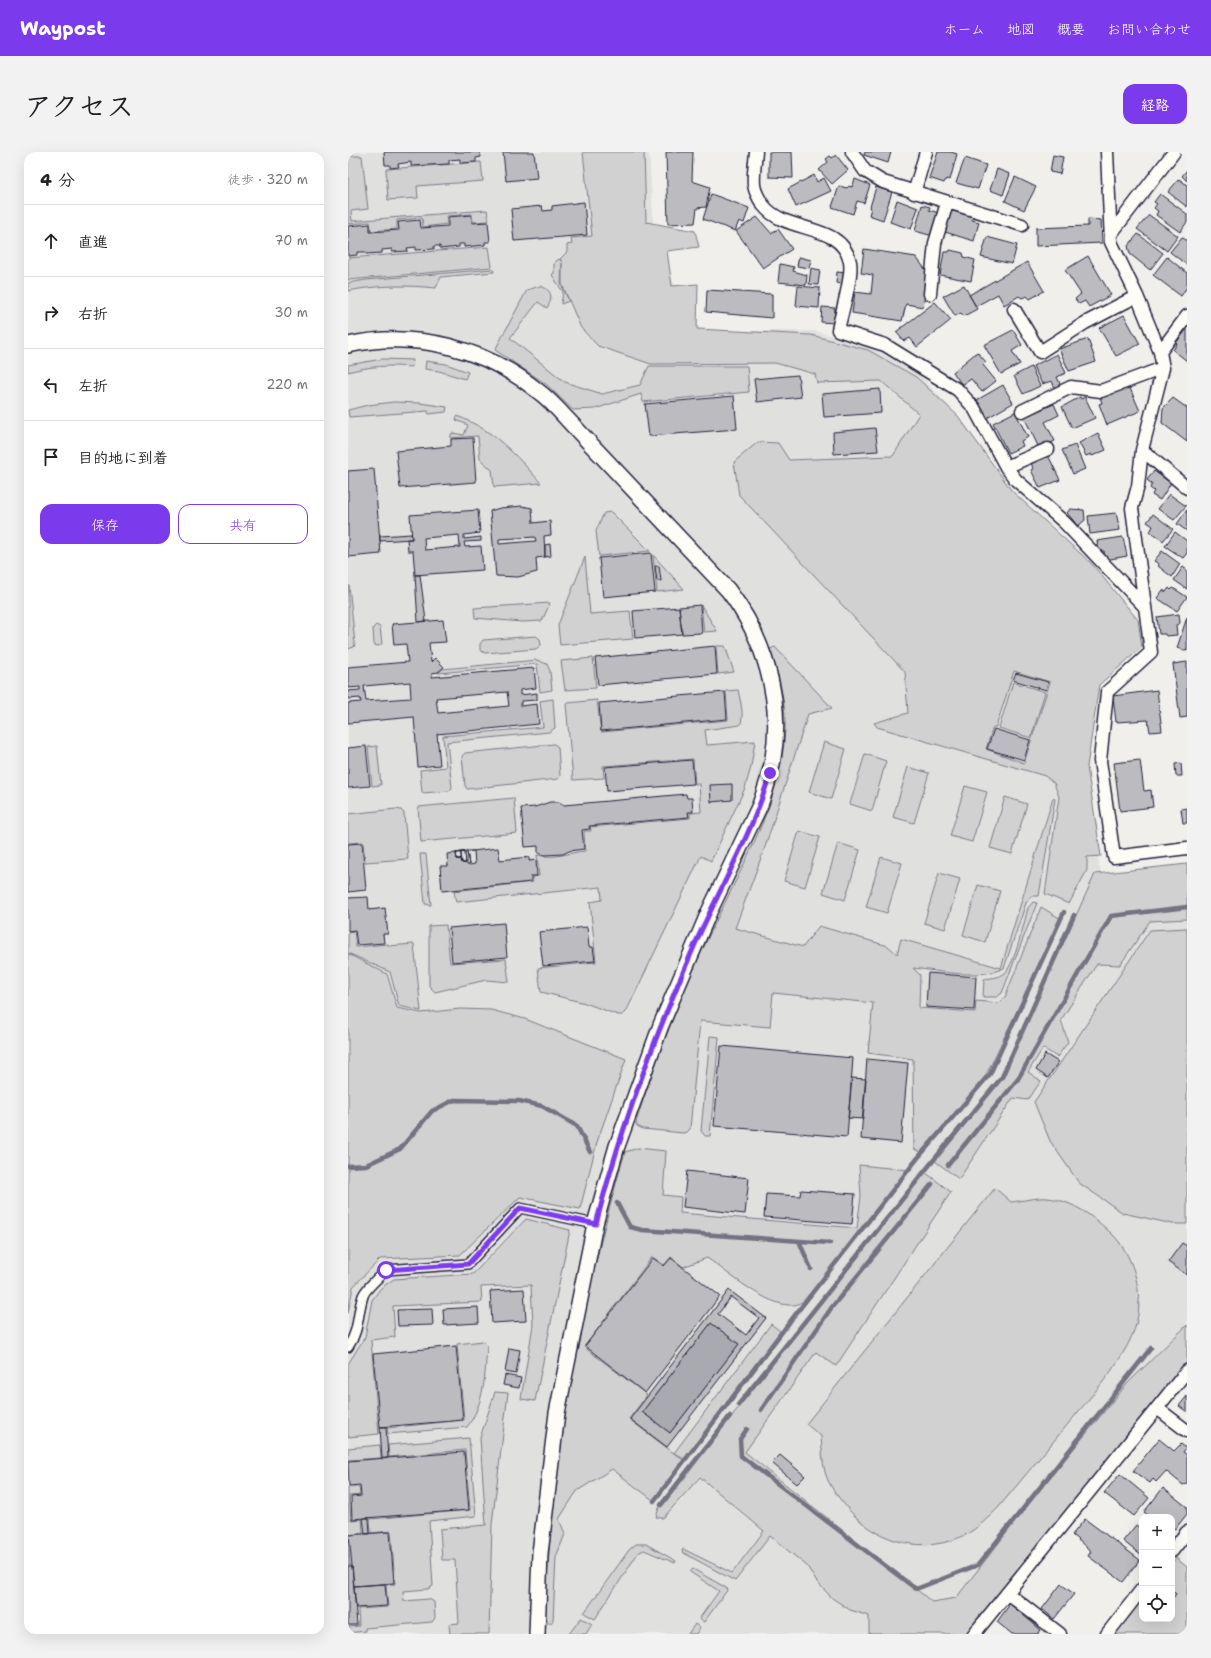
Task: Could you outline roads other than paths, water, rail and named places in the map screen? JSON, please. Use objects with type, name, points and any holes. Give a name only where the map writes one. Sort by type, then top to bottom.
[{"type":"street","points":[[756,152],[754,186],[758,199],[768,212],[787,223],[823,232],[841,244],[850,262],[850,275],[838,330],[885,345],[958,390],[974,408],[1006,467],[1016,480],[1069,528],[1144,607]]},
{"type":"street","points":[[852,152],[865,171],[883,182],[914,193],[1022,225]]},
{"type":"street","points":[[914,193],[926,152]]},
{"type":"street","points":[[1107,152],[1111,242],[1137,296],[1160,352],[1163,368],[1142,450],[1138,486],[1132,508],[1151,652],[1107,692],[1100,761],[1114,857],[1187,848]]},
{"type":"street","points":[[1111,234],[1174,152]]},
{"type":"street","points":[[930,294],[935,243],[947,203]]},
{"type":"street","points":[[1014,309],[1040,352],[1085,323],[1137,296]]},
{"type":"street","points":[[1160,352],[1187,316]]},
{"type":"street","points":[[348,345],[369,341],[394,340],[434,343],[447,346],[482,356],[534,388],[567,419],[728,590],[742,609],[754,630],[767,667],[774,702],[776,736],[773,759],[766,787],[754,818],[694,947],[661,1025],[618,1146],[596,1224],[556,1421],[540,1553],[537,1634]]},
{"type":"street","points":[[1022,411],[1071,387],[1101,391],[1163,368]]},
{"type":"street","points":[[1006,467],[1048,449]]},
{"type":"street","points":[[1142,450],[1186,486]]},
{"type":"street","points":[[348,1347],[352,1341],[358,1322],[363,1294],[386,1270],[468,1264],[520,1208],[596,1224]]},
{"type":"street","points":[[974,1634],[1187,1371]]},
{"type":"street","points":[[1157,1408],[1187,1432]]},
{"type":"street","points":[[1173,1550],[1187,1532]]},
{"type":"street","points":[[1007,1593],[1060,1634]]},
{"type":"street","points":[[1107,1634],[1139,1593]]},
{"type":"waterway","points":[[948,1165],[1018,1079],[1111,916],[1187,907]]},
{"type":"waterway","points":[[654,1501],[798,1311],[917,1159],[990,1074],[1064,912]]},
{"type":"waterway","points":[[738,1405],[928,1167],[1002,1077],[1074,915]]},
{"type":"waterway","points":[[348,1166],[366,1165],[400,1149],[432,1111],[454,1100],[519,1101],[542,1106],[577,1126],[590,1152]]},
{"type":"waterway","points":[[761,1410],[832,1307],[932,1184]]},
{"type":"waterway","points":[[617,1203],[630,1227],[642,1230],[830,1243]]},
{"type":"waterway","points":[[799,1241],[811,1269]]},
{"type":"waterway","points":[[747,1429],[740,1439],[741,1456],[916,1589],[978,1565],[1151,1348]]},
{"type":"waterway","points":[[661,1505],[730,1416]]}]
